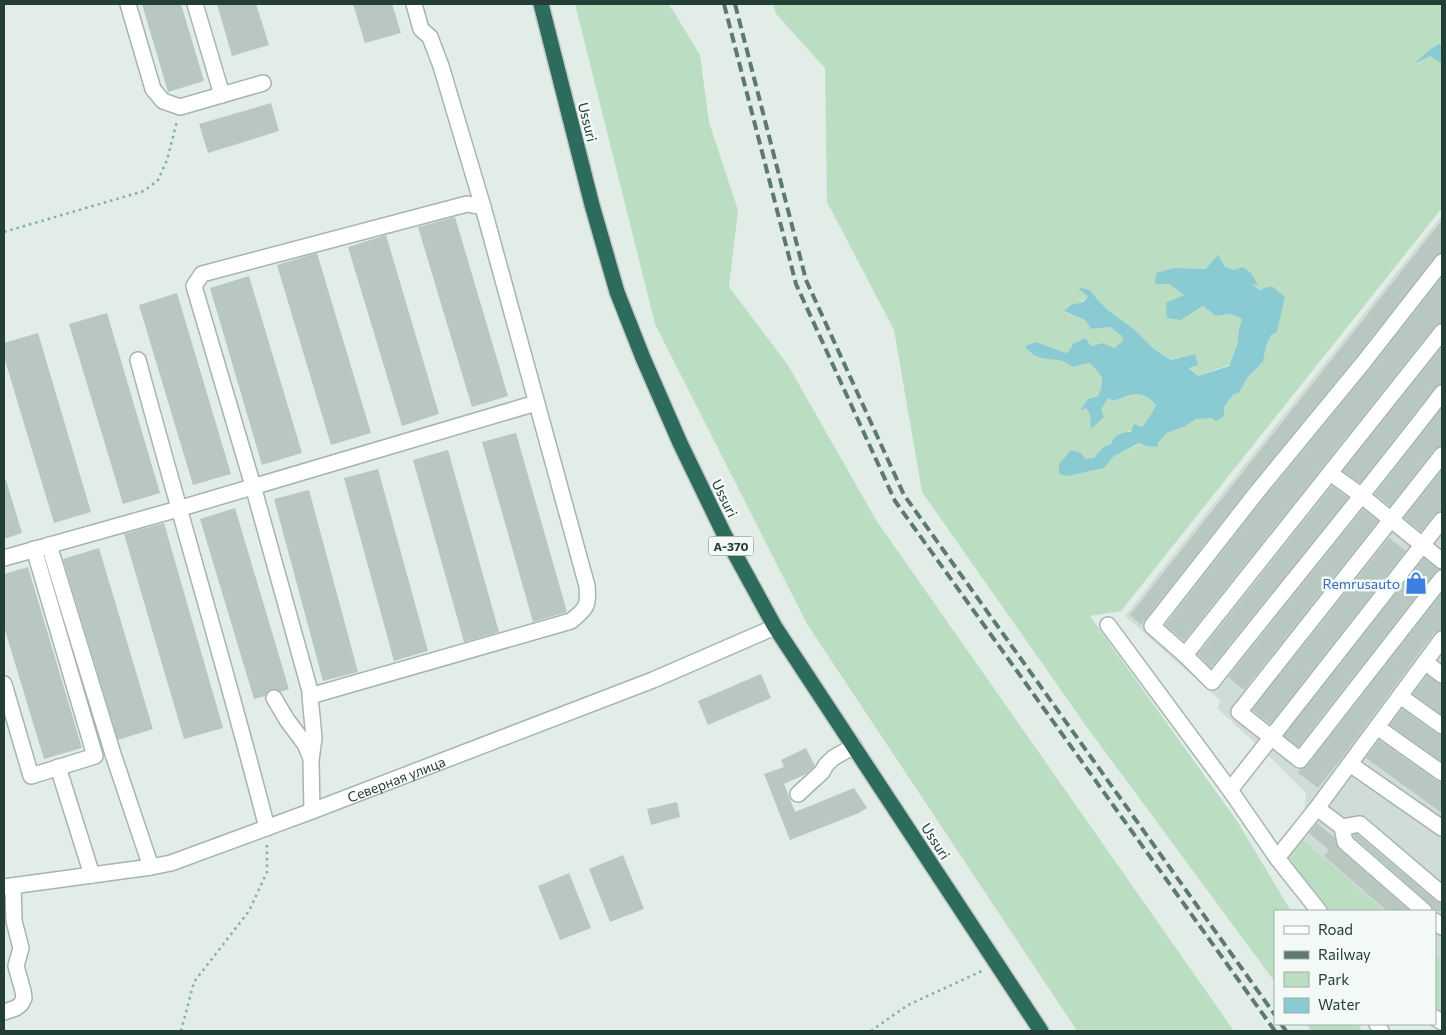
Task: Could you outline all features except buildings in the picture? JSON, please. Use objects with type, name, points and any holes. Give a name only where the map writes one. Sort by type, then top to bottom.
[{"type":"highway","name":"Ussuri","points":[[541,4],[592,205],[618,292],[642,358],[724,534],[775,627],[1041,1031]]},
{"type":"street","points":[[128,4],[154,89],[163,101],[180,107],[263,83]]},
{"type":"street","points":[[195,4],[222,95]]},
{"type":"street","points":[[310,696],[571,621],[583,612],[589,600],[587,586],[483,207],[441,66],[430,37],[421,29],[414,4]]},
{"type":"street","points":[[312,811],[311,760],[314,738],[310,691],[253,486],[194,286],[202,274],[467,204],[483,207]]},
{"type":"street","points":[[1442,262],[1152,626],[1212,682],[1442,394]]},
{"type":"street","points":[[1185,655],[1442,332]]},
{"type":"street","points":[[138,360],[178,509],[241,726],[267,828]]},
{"type":"street","points":[[4,558],[178,509],[536,403]]},
{"type":"street","points":[[1442,454],[1239,712],[1300,760],[1442,578]]},
{"type":"street","points":[[1330,473],[1362,496],[1442,561]]},
{"type":"street","points":[[1230,790],[1442,520]]},
{"type":"street","points":[[4,684],[31,776],[95,756],[42,547]]},
{"type":"street","points":[[42,547],[151,867]]},
{"type":"street","points":[[1108,625],[1230,790],[1277,858],[1309,910]]},
{"type":"street","name":"Северная улица","points":[[8,887],[171,863],[653,680],[775,627]]},
{"type":"street","points":[[1277,858],[1317,808],[1442,639]]},
{"type":"street","points":[[1425,662],[1442,675]]},
{"type":"street","points":[[1400,696],[1442,726]]},
{"type":"street","points":[[274,698],[287,720],[305,744],[311,760]]},
{"type":"street","points":[[1377,727],[1442,774]]},
{"type":"street","points":[[798,794],[822,772],[833,758],[854,746]]},
{"type":"street","points":[[1350,764],[1442,828]]},
{"type":"street","points":[[58,768],[92,875]]},
{"type":"street","points":[[1317,808],[1342,827],[1345,842],[1423,910]]},
{"type":"street","points":[[1342,827],[1360,824],[1442,894]]},
{"type":"street","points":[[1277,858],[1318,910]]},
{"type":"street","points":[[4,1012],[16,1008],[24,998],[24,991],[16,966],[21,948],[8,887]]},
{"type":"path","points":[[4,232],[144,191],[158,180],[167,160],[180,107]]},
{"type":"path","points":[[181,1031],[194,982],[249,911],[267,872],[267,828]]},
{"type":"path","points":[[871,1031],[908,1005],[997,964]]},
{"type":"shaded area","points":[[1442,215],[1442,963],[1436,957],[1436,910],[1381,910],[1302,839],[1306,793],[1217,708],[1221,701],[1125,616]]},
{"type":"green space","points":[[575,4],[669,4],[700,55],[709,122],[738,210],[729,287],[788,365],[876,520],[1234,1031],[1077,1031],[807,624],[655,324]]},
{"type":"green space","points":[[773,4],[1442,4],[1442,46],[1439,45],[1428,51],[1416,63],[1430,56],[1442,64],[1442,208],[1121,611],[1090,616],[1237,821],[1290,910],[1274,910],[1274,981],[1086,726],[922,492],[894,330],[827,202],[825,68],[776,14]],"holes":[[[1225,267],[1257,284],[1249,283],[1260,290],[1267,287],[1285,297],[1277,331],[1271,335],[1266,346],[1263,362],[1248,377],[1239,393],[1234,394],[1224,407],[1224,416],[1196,419],[1184,427],[1167,433],[1158,443],[1146,446],[1140,443],[1114,456],[1104,468],[1059,464],[1094,458],[1103,447],[1111,444],[1117,435],[1133,431],[1142,426],[1156,405],[1146,397],[1136,394],[1114,401],[1108,398],[1091,428],[1090,415],[1086,408],[1081,410],[1098,396],[1102,377],[1090,363],[1074,367],[1037,342],[1065,353],[1069,351],[1073,344],[1091,346],[1103,343],[1114,348],[1123,341],[1122,336],[1110,327],[1091,329],[1085,320],[1065,312],[1088,297],[1078,288],[1090,290],[1109,311],[1135,330],[1154,349],[1171,360],[1179,357],[1198,376],[1229,365],[1237,345],[1239,329],[1243,319],[1231,314],[1216,316],[1203,306],[1181,320],[1184,295],[1169,284],[1175,268],[1206,269]]]},
{"type":"green space","points":[[1302,839],[1384,910],[1323,910],[1285,857]]},
{"type":"green space","points":[[1436,955],[1442,961],[1442,1019],[1436,1015]]},
{"type":"green space","points":[[1307,1025],[1359,1025],[1362,1031],[1311,1031]]},
{"type":"water","points":[[1439,44],[1442,46],[1442,64],[1430,56],[1414,64],[1428,51]]},
{"type":"water","points":[[1218,255],[1225,267],[1234,270],[1243,267],[1251,273],[1258,285],[1251,284],[1260,290],[1273,287],[1285,297],[1277,332],[1271,335],[1266,346],[1263,362],[1248,377],[1239,393],[1234,394],[1224,407],[1224,416],[1216,421],[1212,418],[1196,419],[1184,427],[1167,433],[1158,443],[1158,447],[1139,443],[1114,456],[1104,468],[1067,476],[1059,474],[1059,464],[1071,450],[1081,453],[1085,459],[1094,458],[1103,447],[1111,444],[1116,436],[1131,432],[1134,424],[1142,427],[1156,405],[1146,397],[1136,394],[1114,401],[1108,398],[1101,410],[1104,417],[1091,429],[1090,415],[1086,408],[1080,411],[1088,399],[1098,396],[1102,377],[1090,363],[1074,367],[1061,361],[1036,356],[1025,346],[1037,342],[1065,353],[1069,351],[1073,344],[1085,338],[1091,346],[1103,343],[1114,348],[1123,341],[1122,336],[1110,327],[1091,329],[1085,320],[1064,311],[1071,305],[1083,302],[1088,297],[1077,287],[1090,290],[1109,311],[1135,330],[1154,349],[1171,360],[1195,354],[1198,365],[1189,368],[1198,376],[1229,366],[1237,345],[1242,319],[1231,314],[1216,316],[1203,306],[1181,320],[1167,318],[1166,303],[1184,295],[1169,284],[1155,284],[1156,273],[1175,268],[1206,269]]},
{"type":"railway","points":[[724,4],[796,284],[895,501],[1275,1031]]},
{"type":"railway","points":[[735,4],[806,280],[904,495],[1274,1014]]},
{"type":"railway","points":[[1282,1025],[1286,1031]]},
{"type":"place","name":"Remrusauto","points":[[1416,583]]}]
